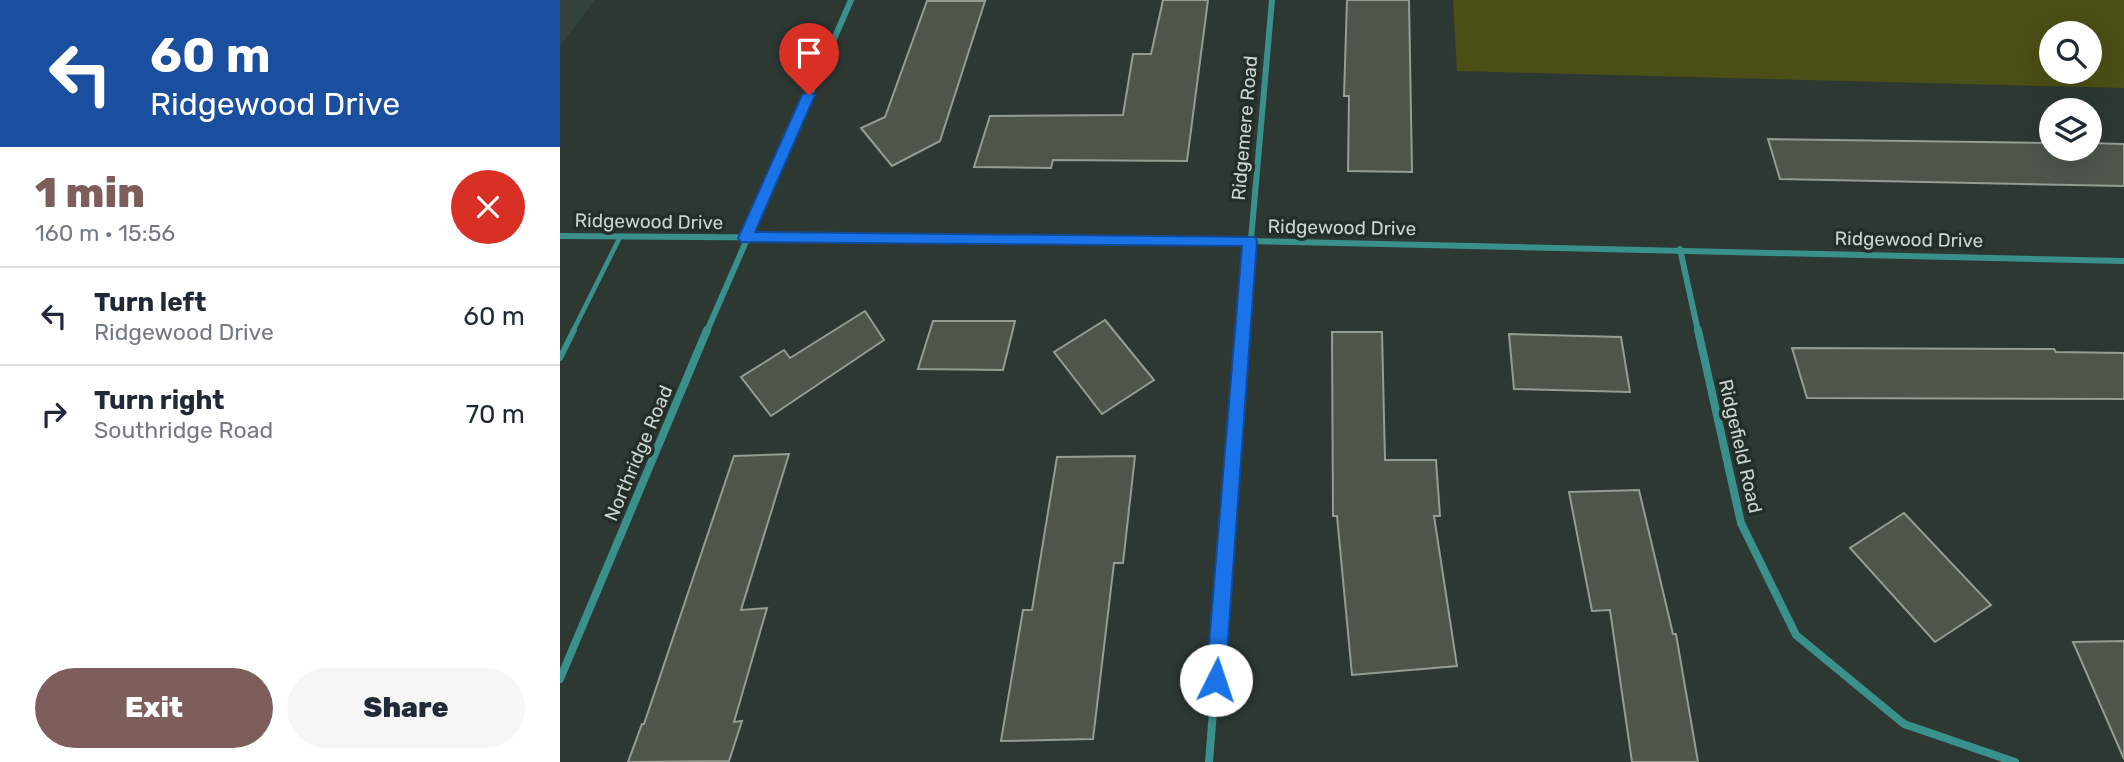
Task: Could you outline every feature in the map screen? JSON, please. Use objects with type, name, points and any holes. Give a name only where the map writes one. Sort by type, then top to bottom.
[{"type":"street","name":"Northridge Road","points":[[560,679],[746,238],[851,0]]},
{"type":"street","name":"Ridgemere Road","points":[[1209,762],[1272,0]]},
{"type":"street","name":"Ridgewood Drive","points":[[560,236],[1250,241],[2124,261]]},
{"type":"street","name":"Ridgefield Road","points":[[1680,249],[1741,523],[1796,635],[1904,724],[2015,762]]},
{"type":"lane","points":[[560,358],[620,237]]},
{"type":"shaded area","points":[[560,0],[595,0],[560,46]]},
{"type":"green space","points":[[1453,0],[2124,0],[2124,88],[1457,71]]},
{"type":"building","points":[[1163,0],[1208,0],[1187,161],[1053,160],[1051,168],[974,167],[990,116],[1123,115],[1133,54],[1151,54]]},
{"type":"building","points":[[1347,0],[1409,0],[1412,172],[1348,171],[1349,96],[1344,96]]},
{"type":"building","points":[[927,1],[985,1],[940,141],[892,166],[861,128],[885,117]]},
{"type":"building","points":[[1768,139],[2039,143],[2039,161],[2102,161],[2102,143],[2124,144],[2124,186],[1780,179]]},
{"type":"building","points":[[865,311],[884,340],[771,416],[741,377],[784,350],[790,358]]},
{"type":"building","points":[[1105,320],[1154,380],[1102,414],[1054,352]]},
{"type":"building","points":[[933,321],[1015,321],[1003,370],[918,369]]},
{"type":"building","points":[[1332,332],[1382,332],[1385,460],[1436,460],[1440,516],[1434,516],[1457,666],[1352,675],[1337,516],[1333,516]]},
{"type":"building","points":[[1509,334],[1621,337],[1630,392],[1514,389]]},
{"type":"building","points":[[1792,348],[2054,349],[2056,352],[2124,353],[2124,399],[1807,398]]},
{"type":"building","points":[[789,454],[741,610],[767,608],[734,722],[742,721],[729,761],[628,762],[644,724],[734,456]]},
{"type":"building","points":[[1135,456],[1123,563],[1114,563],[1093,739],[1001,741],[1023,610],[1032,610],[1057,457]]},
{"type":"building","points":[[1639,490],[1673,634],[1676,634],[1698,762],[1632,762],[1610,610],[1592,611],[1569,492]]},
{"type":"building","points":[[1904,513],[1991,605],[1935,642],[1850,548]]},
{"type":"building","points":[[2124,641],[2124,759],[2073,642]]},
{"type":"route","points":[[809,95],[746,238],[1250,241],[1216,680]]}]
